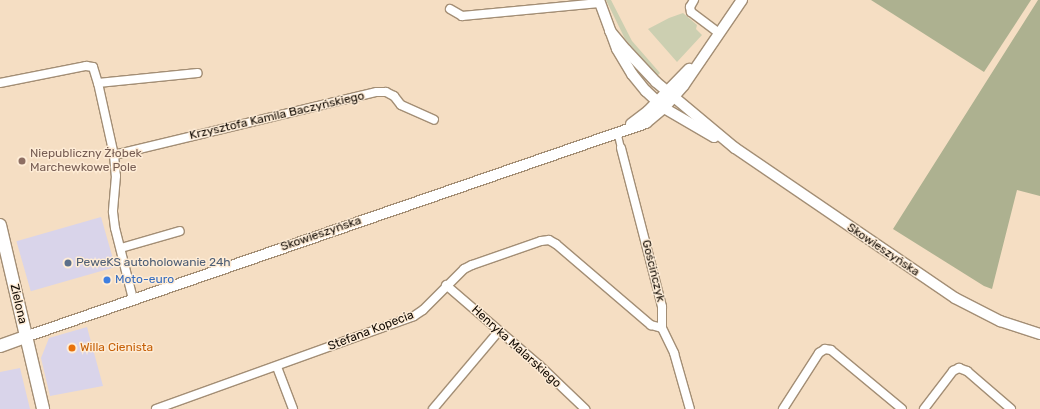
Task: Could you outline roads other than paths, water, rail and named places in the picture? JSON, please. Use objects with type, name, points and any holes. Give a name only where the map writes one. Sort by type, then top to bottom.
[{"type":"main road","name":"Zielona","points":[[0,225],[43,409]]},
{"type":"main road","points":[[0,346],[26,337]]},
{"type":"street","points":[[610,31],[640,66],[671,95],[699,65],[711,44],[742,0]]},
{"type":"street","points":[[450,9],[462,16],[599,1],[623,60],[637,80],[661,105]]},
{"type":"street","points":[[692,4],[694,15],[719,33]]},
{"type":"street","points":[[0,83],[86,66],[92,67],[98,83],[114,155],[116,176],[113,212],[134,299]]},
{"type":"street","points":[[98,83],[198,73]]},
{"type":"street","name":"Krzysztofa Kamila Baczyńskiego","points":[[114,155],[377,92],[386,92],[394,96],[401,105],[434,120]]},
{"type":"street","name":"Skowieszyńska","points":[[26,337],[617,131],[661,105],[671,95],[735,148]]},
{"type":"street","name":"Skowieszyńska","points":[[661,105],[735,148],[955,298],[1000,321],[1040,334]]},
{"type":"street","name":"Gościńczyk","points":[[617,131],[662,307],[662,328],[674,353],[690,409]]},
{"type":"street","points":[[121,248],[180,231]]},
{"type":"street","name":"Stefana Kopecia","points":[[156,409],[414,316],[423,310],[455,276],[472,264],[541,241],[549,240],[556,244],[651,325],[662,328]]},
{"type":"street","name":"Henryka Malarskiego","points":[[446,285],[500,331],[585,409]]},
{"type":"street","points":[[433,409],[500,331]]},
{"type":"street","points":[[783,409],[819,353],[825,349],[831,350],[902,409]]},
{"type":"street","points":[[277,366],[293,409]]},
{"type":"street","points":[[924,409],[953,371],[959,368],[967,371],[1011,409]]},
{"type":"place","name":"Niepubliczny Żłobek Marchewkowe Pole","points":[[22,161]]},
{"type":"place","name":"PeweKS autoholowanie 24h","points":[[68,263]]},
{"type":"place","name":"Moto-euro","points":[[107,280]]},
{"type":"place","name":"Willa Cienista","points":[[72,348]]}]
